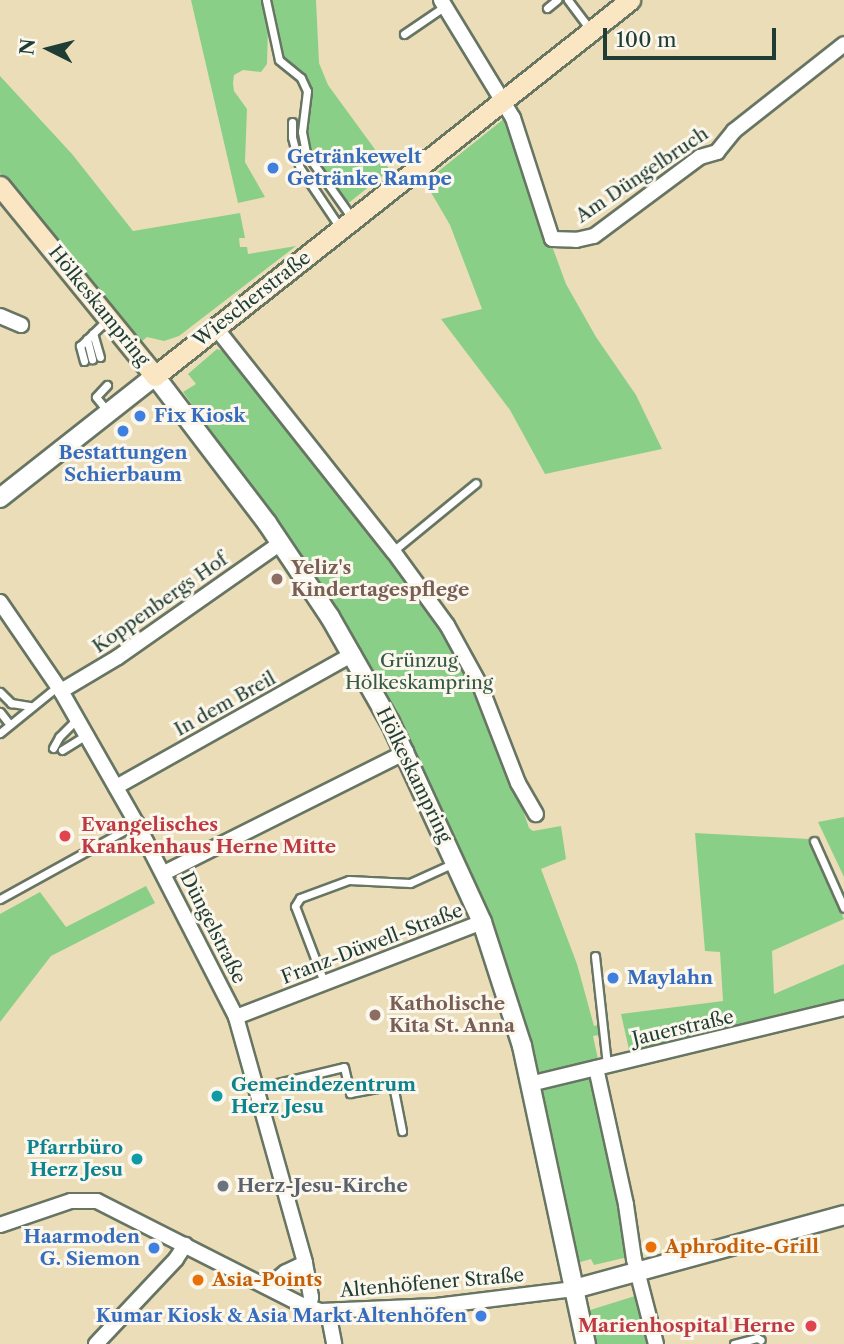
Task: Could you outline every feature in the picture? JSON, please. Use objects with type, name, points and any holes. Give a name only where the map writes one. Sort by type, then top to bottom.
[{"type":"main road","name":"Wiescherstraße","points":[[155,376],[630,0]]},
{"type":"main road","name":"Hölkeskampring","points":[[0,186],[155,376]]},
{"type":"street","points":[[443,3],[504,101]]},
{"type":"street","name":"Am Düngelbruch","points":[[504,101],[525,150],[531,179],[552,239],[576,240],[594,236],[700,157],[716,152],[734,131],[844,44]]},
{"type":"street","points":[[0,316],[22,325]]},
{"type":"street","points":[[216,328],[393,551],[447,625],[480,685],[518,783],[536,814]]},
{"type":"street","name":"Wiescherstraße","points":[[1,494],[155,376]]},
{"type":"street","name":"Hölkeskampring","points":[[155,376],[281,543],[353,654],[406,752],[456,862],[482,922],[512,1010],[586,1344]]},
{"type":"street","name":"Koppenbergs Hof","points":[[59,689],[118,657],[281,543]]},
{"type":"street","name":"Düngelstraße","points":[[0,602],[86,734],[163,873],[236,1017],[305,1263],[312,1297],[309,1308]]},
{"type":"street","name":"In dem Breil","points":[[116,787],[353,654]]},
{"type":"street","points":[[163,873],[406,752]]},
{"type":"street","name":"Franz-Düwell-Straße","points":[[236,1017],[482,922]]},
{"type":"street","name":"Jauerstraße","points":[[530,1084],[844,1008]]},
{"type":"street","points":[[602,1066],[637,1273],[656,1344]]},
{"type":"street","name":"Altenhöfener Straße","points":[[0,1224],[71,1201],[89,1199],[309,1308],[328,1312],[456,1305],[573,1289],[844,1215]]},
{"type":"street","points":[[96,1344],[176,1259],[185,1245]]},
{"type":"street","points":[[268,1287],[286,1272],[305,1263]]},
{"type":"street","points":[[328,1312],[334,1344]]},
{"type":"lane","points":[[266,0],[279,60],[301,78],[307,91],[302,132],[306,153],[347,225]]},
{"type":"lane","points":[[547,8],[557,0]]},
{"type":"lane","points":[[568,0],[592,30]]},
{"type":"lane","points":[[404,34],[443,3]]},
{"type":"lane","points":[[292,122],[292,137],[300,168],[347,225]]},
{"type":"lane","points":[[90,336],[92,359],[80,346],[90,336],[109,317]]},
{"type":"lane","points":[[99,390],[109,412]]},
{"type":"lane","points":[[393,551],[476,484]]},
{"type":"lane","points":[[0,733],[32,706],[59,689]]},
{"type":"lane","points":[[0,692],[11,702],[32,706]]},
{"type":"lane","points":[[0,712],[10,725]]},
{"type":"lane","points":[[77,719],[59,737],[58,749],[86,734]]},
{"type":"lane","points":[[0,899],[137,824]]},
{"type":"lane","points":[[814,841],[844,908]]},
{"type":"lane","points":[[324,982],[295,906],[300,898],[349,880],[410,883],[456,862]]},
{"type":"lane","points":[[595,956],[602,1066]]},
{"type":"lane","points":[[257,1088],[344,1067],[350,1093],[393,1085],[402,1131]]},
{"type":"lane","points":[[734,1344],[757,1338],[761,1340]]},
{"type":"green space","points":[[191,0],[264,0],[268,27],[267,64],[261,72],[243,70],[234,75],[233,83],[234,91],[247,109],[245,162],[265,197],[238,203]]},
{"type":"green space","points":[[268,0],[316,0],[319,63],[328,85],[390,170],[346,205],[306,148],[304,129],[310,91],[279,54]]},
{"type":"green space","points":[[0,76],[72,154],[133,231],[240,213],[245,238],[239,238],[240,247],[247,247],[248,254],[296,246],[179,336],[164,341],[147,337],[141,342],[0,173]]},
{"type":"green space","points":[[505,118],[566,284],[596,337],[636,395],[662,449],[545,474],[510,410],[441,319],[482,309],[450,225],[425,182]]},
{"type":"green space","name":"Grünzug Hölkeskampring","points":[[217,349],[229,353],[433,615],[473,682],[502,748],[529,828],[533,831],[561,826],[566,859],[541,869],[577,964],[594,1026],[598,1025],[599,1035],[593,1036],[598,1059],[548,1071],[543,1076],[535,1073],[513,988],[478,890],[397,721],[278,525],[183,392],[196,384],[188,374]]},
{"type":"green space","points":[[844,817],[844,877],[818,822]]},
{"type":"green space","points":[[695,833],[809,839],[844,919],[772,951],[774,994],[844,964],[844,1003],[630,1054],[621,1014],[723,1001],[720,952],[705,951]]},
{"type":"green space","points":[[146,886],[155,903],[51,956],[0,1022],[0,914],[40,892],[66,927]]},
{"type":"green space","points":[[593,1077],[623,1219],[628,1257],[594,1265],[591,1259],[577,1263],[539,1090]]},
{"type":"green space","points":[[638,1295],[651,1344],[594,1344],[587,1311]]},
{"type":"place","name":"Getränkewelt Getränke Rampe","points":[[273,168]]},
{"type":"place","name":"Fix Kiosk","points":[[140,416]]},
{"type":"place","name":"Bestattungen Schierbaum","points":[[123,431]]},
{"type":"place","name":"Yeliz's Kindertagespflege","points":[[277,579]]},
{"type":"place","name":"Evangelisches Krankenhaus Herne Mitte","points":[[65,836]]},
{"type":"place","name":"Maylahn","points":[[613,978]]},
{"type":"place","name":"Katholische Kita St. Anna","points":[[375,1015]]},
{"type":"place","name":"Gemeindezentrum Herz Jesu","points":[[217,1096]]},
{"type":"place","name":"Pfarrbüro Herz Jesu","points":[[137,1159]]},
{"type":"place","name":"Herz-Jesu-Kirche","points":[[223,1186]]},
{"type":"place","name":"Aphrodite-Grill","points":[[651,1247]]},
{"type":"place","name":"Haarmoden G. Siemon","points":[[154,1248]]},
{"type":"place","name":"Asia-Points","points":[[198,1280]]},
{"type":"place","name":"Kumar Kiosk & Asia Markt Altenhöfen","points":[[481,1316]]},
{"type":"place","name":"Marienhospital Herne","points":[[811,1326]]}]
